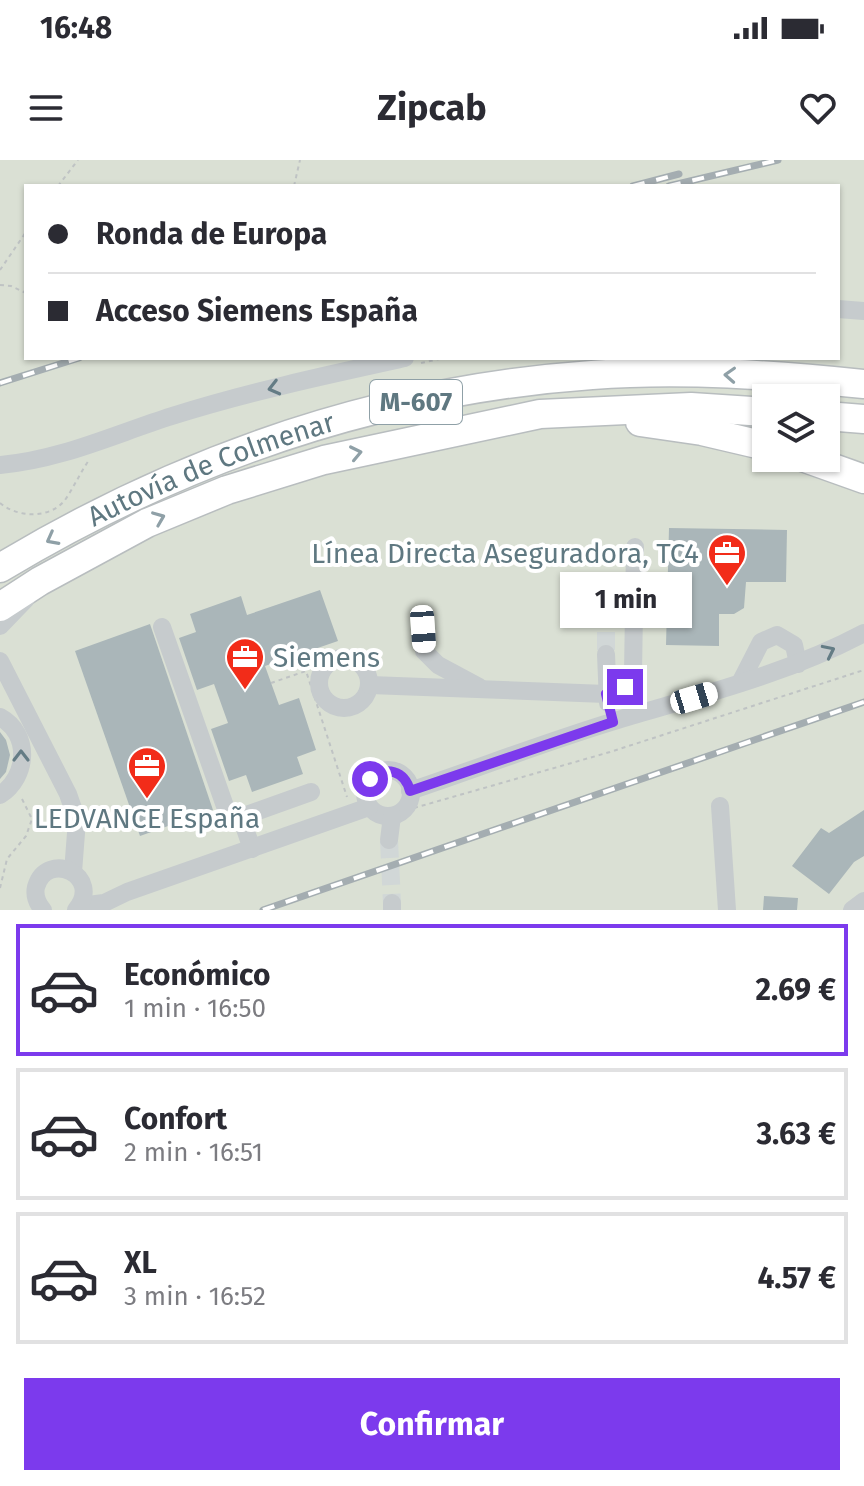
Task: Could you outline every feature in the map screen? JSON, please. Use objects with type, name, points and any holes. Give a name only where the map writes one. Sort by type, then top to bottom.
[{"type":"highway","name":"Autovía de Colmenar","points":[[0,568],[137,493],[221,457],[317,424],[489,386],[636,373],[706,373],[864,384]]},
{"type":"highway","name":"Autovía de Colmenar","points":[[0,607],[40,581],[147,523],[227,490],[324,460],[540,414],[615,408],[691,407],[752,411]]},
{"type":"highway","points":[[840,417],[864,419]]},
{"type":"highway","points":[[484,425],[614,420],[702,431],[752,443]]},
{"type":"highway","points":[[840,470],[864,479]]},
{"type":"street","points":[[840,309],[864,311]]},
{"type":"street","points":[[0,465],[61,454],[320,367],[409,361]]},
{"type":"street","points":[[370,685],[597,694],[625,687],[633,673],[635,547]]},
{"type":"street","points":[[0,626],[13,615],[40,581]]},
{"type":"street","points":[[162,627],[226,809],[241,817],[252,849]]},
{"type":"street","points":[[423,629],[424,651],[438,665],[483,689]]},
{"type":"street","points":[[412,800],[408,784],[398,773],[383,771],[366,785],[369,807],[379,815],[392,816],[412,800],[605,724],[822,656],[864,633]]},
{"type":"street","points":[[740,683],[761,642],[777,635],[794,645],[798,664]]},
{"type":"street","points":[[605,724],[597,694],[606,654]]},
{"type":"street","points":[[753,656],[763,675]]},
{"type":"street","points":[[345,658],[356,660],[365,669],[370,685],[360,703],[350,708],[338,708],[328,702],[315,686],[327,665],[345,658]]},
{"type":"street","points":[[0,661],[68,794],[77,820],[78,878],[84,892],[78,908]]},
{"type":"street","points":[[0,717],[11,722],[22,743],[22,769],[7,789]]},
{"type":"street","points":[[241,817],[311,792]]},
{"type":"street","points":[[720,806],[727,910]]},
{"type":"street","points":[[78,908],[104,903],[127,892],[369,807]]},
{"type":"street","points":[[389,840],[392,816]]},
{"type":"street","points":[[25,910],[31,903],[41,876],[58,860],[77,820]]},
{"type":"street","points":[[48,871],[60,868],[103,891],[127,892]]},
{"type":"street","points":[[35,892],[43,910]]},
{"type":"street","points":[[852,910],[864,901]]},
{"type":"path","points":[[60,184],[78,160]]},
{"type":"path","points":[[294,184],[300,160]]},
{"type":"path","points":[[0,270],[24,235]]},
{"type":"path","points":[[0,285],[24,292]]},
{"type":"path","points":[[0,503],[22,514],[36,515],[51,511],[63,503],[91,458]]},
{"type":"path","points":[[412,800],[610,752],[864,670]]},
{"type":"path","points":[[271,683],[306,671],[315,686],[349,802],[338,807],[341,818]]},
{"type":"path","points":[[0,888],[7,859],[26,836],[32,819],[7,789]]},
{"type":"shaded area","points":[[0,160],[864,160],[864,910],[0,910]]},
{"type":"building","name":"Línea Directa Aseguradora, TC4","points":[[669,528],[787,530],[786,582],[746,582],[744,608],[734,614],[719,614],[719,646],[666,645]]},
{"type":"building","name":"Siemens","points":[[320,590],[338,641],[265,666],[279,705],[299,698],[316,750],[297,757],[303,774],[252,792],[246,775],[229,781],[211,729],[228,723],[214,684],[197,690],[179,638],[196,632],[190,614],[241,596],[247,615]]},
{"type":"building","points":[[150,624],[213,810],[140,836],[75,651]]},
{"type":"building","points":[[0,732],[10,755],[6,772],[0,779]]},
{"type":"building","points":[[864,810],[864,856],[854,862],[829,894],[792,866],[821,828],[829,833]]},
{"type":"building","points":[[764,896],[798,898],[797,910],[763,910]]},
{"type":"tunnel","points":[[606,632],[606,654]]},
{"type":"tunnel","points":[[389,840],[392,903]]},
{"type":"railway","points":[[677,184],[778,160]]},
{"type":"railway","points":[[641,184],[679,174]]},
{"type":"railway","points":[[0,383],[73,360]]},
{"type":"railway","points":[[263,910],[864,702]]},
{"type":"place","name":"Línea Directa Aseguradora, TC4","points":[[727,587]]},
{"type":"place","name":"Siemens","points":[[245,691]]},
{"type":"place","name":"LEDVANCE España","points":[[147,800]]},
{"type":"route","points":[[370,779],[383,771],[398,773],[410,791],[613,722],[606,694],[625,687]]}]
